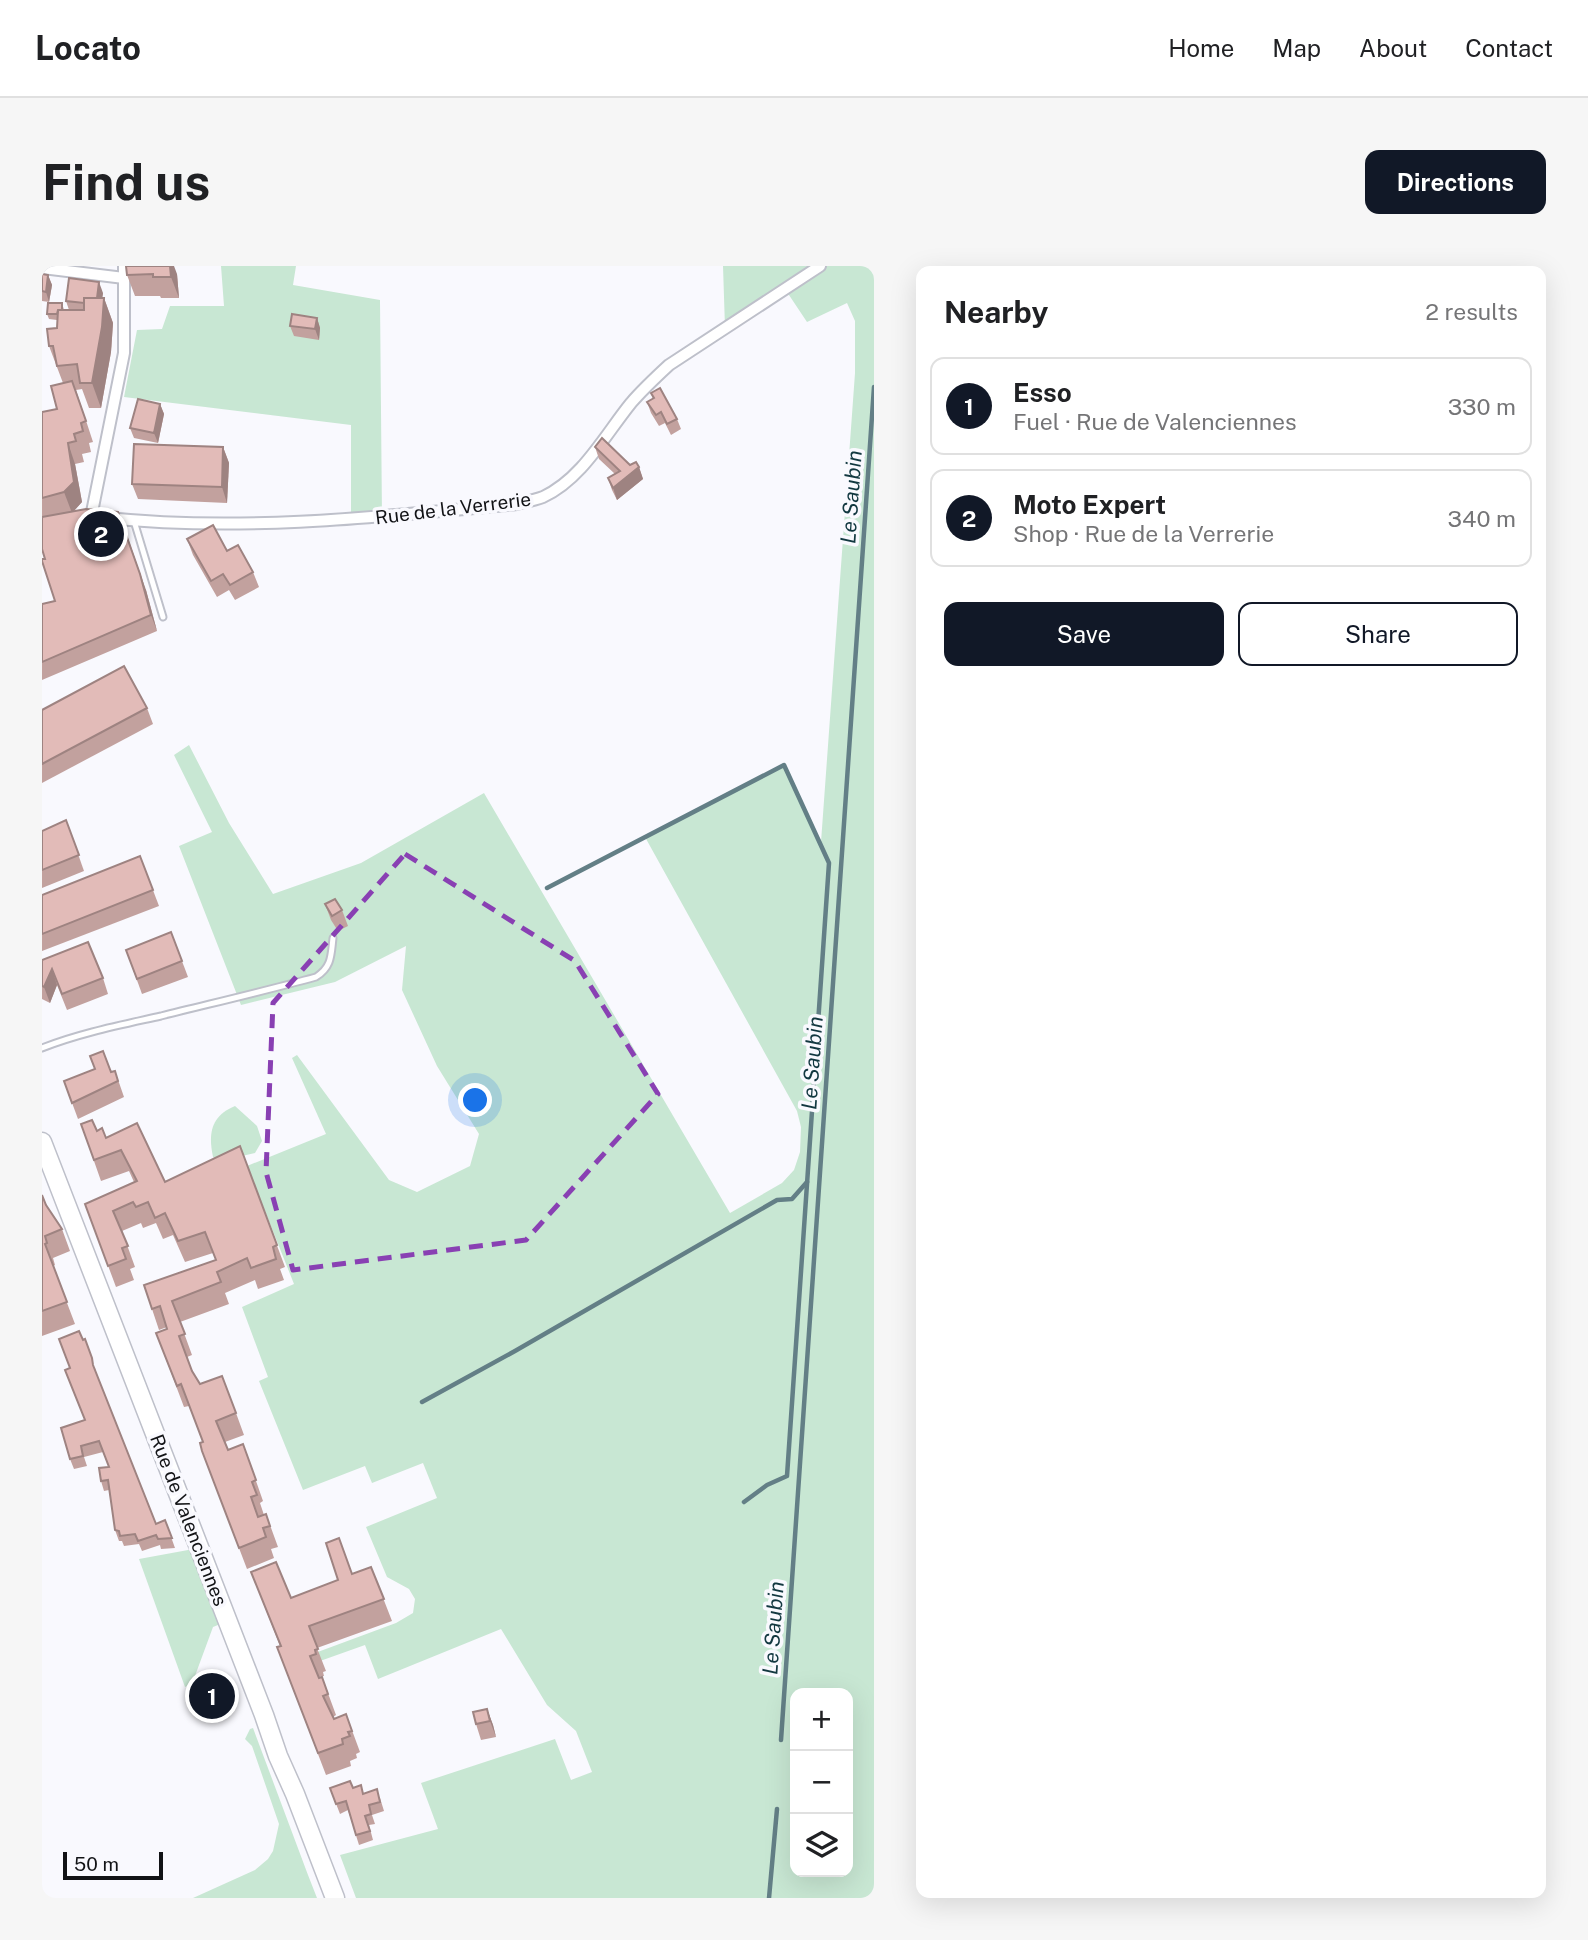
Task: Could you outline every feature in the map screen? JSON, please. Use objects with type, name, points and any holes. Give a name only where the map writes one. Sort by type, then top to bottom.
[{"type":"main road","name":"Rue de Valenciennes","points":[[42,1142],[335,1898]]},
{"type":"street","points":[[91,517],[124,353],[124,266]]},
{"type":"street","name":"Rue de la Verrerie","points":[[78,519],[91,517],[192,524],[351,520],[517,504],[543,497],[565,482],[585,463],[630,404],[669,365],[820,266]]},
{"type":"street","points":[[42,268],[124,278]]},
{"type":"lane","points":[[134,521],[163,617]]},
{"type":"lane","points":[[42,1048],[316,976],[326,971],[333,938]]},
{"type":"highlighted area","points":[[405,854],[575,961],[658,1094],[526,1240],[293,1270],[266,1172],[273,1003]]},
{"type":"green space","points":[[221,266],[296,266],[293,285],[380,300],[382,517],[351,520],[351,425],[124,397],[137,330],[162,329],[170,306],[224,306]]},
{"type":"green space","points":[[723,266],[874,266],[874,1898],[356,1898],[340,1855],[438,1829],[421,1783],[555,1739],[571,1780],[592,1772],[576,1731],[547,1705],[501,1629],[378,1679],[365,1645],[292,1671],[288,1663],[396,1623],[413,1613],[415,1599],[409,1589],[387,1577],[366,1527],[437,1498],[423,1463],[372,1483],[365,1466],[303,1490],[259,1381],[268,1377],[242,1307],[294,1284],[247,1166],[326,1134],[292,1058],[297,1055],[389,1180],[417,1192],[470,1166],[479,1134],[437,1066],[402,990],[406,946],[335,982],[241,1005],[179,846],[212,832],[174,755],[189,745],[229,823],[273,894],[361,863],[484,793],[730,1213],[782,1183],[794,1170],[800,1152],[801,1127],[797,1111],[645,837],[784,765],[821,842],[855,373],[855,321],[847,303],[807,322],[785,289],[725,328]]},
{"type":"green space","points":[[235,1106],[257,1126],[262,1141],[255,1153],[220,1161],[213,1157],[211,1133],[216,1120]]},
{"type":"green space","points":[[199,1548],[228,1621],[213,1627],[192,1684],[185,1687],[139,1559]]},
{"type":"green space","points":[[253,1728],[317,1898],[193,1898],[255,1870],[273,1851],[279,1824],[252,1746],[245,1739]]},
{"type":"building","points":[[126,266],[170,266],[171,277],[153,277],[153,274],[127,275]]},
{"type":"building","points":[[42,274],[48,275],[46,292],[42,291]]},
{"type":"building","points":[[69,278],[99,282],[97,298],[84,298],[84,303],[66,301]]},
{"type":"building","points":[[84,298],[104,298],[92,383],[80,383],[77,364],[57,366],[53,346],[49,346],[47,329],[57,328],[58,310],[84,310]]},
{"type":"building","points":[[48,303],[62,303],[62,310],[58,310],[57,314],[47,314]]},
{"type":"building","points":[[292,314],[317,318],[315,329],[290,326]]},
{"type":"building","points":[[72,381],[86,421],[81,423],[83,431],[74,434],[76,441],[68,443],[74,482],[64,492],[42,498],[42,412],[57,409],[51,386]]},
{"type":"building","points":[[660,388],[677,419],[667,424],[661,412],[656,415],[647,402],[654,398],[651,393]]},
{"type":"building","points":[[138,399],[160,404],[154,433],[130,428]]},
{"type":"building","points":[[602,438],[630,465],[636,462],[639,467],[613,488],[608,478],[620,471],[595,447]]},
{"type":"building","points":[[134,444],[223,447],[222,487],[132,484]]},
{"type":"building","points":[[86,509],[118,512],[151,615],[42,662],[42,604],[55,601],[42,561],[45,559],[42,549],[42,517]]},
{"type":"building","points":[[213,525],[227,551],[238,545],[253,572],[230,585],[223,574],[211,581],[187,539]]},
{"type":"building","points":[[124,666],[147,708],[42,764],[42,710]]},
{"type":"building","points":[[66,820],[79,855],[42,870],[42,831]]},
{"type":"building","points":[[140,856],[153,890],[42,934],[42,895]]},
{"type":"building","points":[[335,899],[342,910],[332,916],[325,904]]},
{"type":"building","points":[[171,932],[182,961],[137,979],[126,950]]},
{"type":"building","points":[[88,942],[103,978],[62,994],[52,969],[44,987],[42,986],[42,960]]},
{"type":"building","points":[[103,1051],[111,1072],[115,1071],[118,1081],[72,1103],[64,1081],[95,1069],[90,1056]]},
{"type":"building","points":[[92,1120],[97,1131],[102,1128],[106,1138],[137,1123],[165,1182],[240,1146],[277,1245],[273,1247],[276,1259],[251,1268],[247,1258],[217,1272],[221,1282],[172,1301],[185,1334],[179,1336],[192,1371],[200,1384],[222,1376],[236,1413],[216,1421],[228,1450],[243,1444],[256,1480],[252,1482],[257,1495],[251,1497],[258,1517],[266,1514],[270,1526],[263,1528],[266,1537],[239,1548],[202,1451],[200,1443],[203,1442],[181,1384],[177,1386],[156,1333],[167,1329],[160,1306],[152,1309],[144,1285],[216,1260],[205,1232],[178,1241],[165,1213],[155,1218],[148,1202],[136,1207],[133,1202],[113,1211],[128,1246],[122,1248],[126,1259],[108,1266],[85,1204],[137,1181],[121,1150],[94,1160],[81,1124]]},
{"type":"building","points":[[42,1195],[62,1229],[45,1236],[45,1244],[67,1302],[42,1311]]},
{"type":"building","points":[[79,1331],[83,1340],[85,1339],[156,1524],[165,1520],[172,1538],[158,1539],[156,1535],[138,1541],[135,1534],[120,1536],[119,1531],[115,1530],[108,1480],[101,1481],[99,1468],[109,1467],[99,1441],[81,1446],[83,1456],[70,1459],[61,1428],[85,1420],[65,1370],[70,1368],[59,1339]]},
{"type":"building","points":[[339,1538],[352,1574],[371,1567],[384,1599],[309,1626],[318,1649],[315,1650],[316,1654],[310,1656],[328,1694],[323,1696],[334,1719],[346,1714],[352,1731],[348,1732],[350,1736],[342,1739],[343,1744],[318,1753],[277,1647],[281,1646],[251,1572],[276,1562],[291,1598],[338,1580],[326,1543]]},
{"type":"building","points":[[219,1677],[226,1696],[195,1707],[188,1689]]},
{"type":"building","points":[[487,1709],[490,1721],[476,1724],[473,1712]]},
{"type":"building","points":[[350,1781],[353,1788],[361,1785],[363,1794],[377,1789],[380,1802],[369,1805],[371,1814],[365,1816],[370,1831],[356,1835],[346,1801],[336,1804],[330,1788]]},
{"type":"waterway","name":"Le Saubin","points":[[781,1740],[874,387]]},
{"type":"waterway","points":[[547,888],[784,765],[829,863],[787,1476],[767,1485],[744,1502]]},
{"type":"waterway","points":[[422,1402],[777,1200],[792,1199],[807,1182]]},
{"type":"waterway","name":"Le Saubin","points":[[769,1898],[777,1809]]},
{"type":"place","name":"Moto Expert","points":[[101,534]]},
{"type":"place","name":"Esso","points":[[212,1696]]}]
